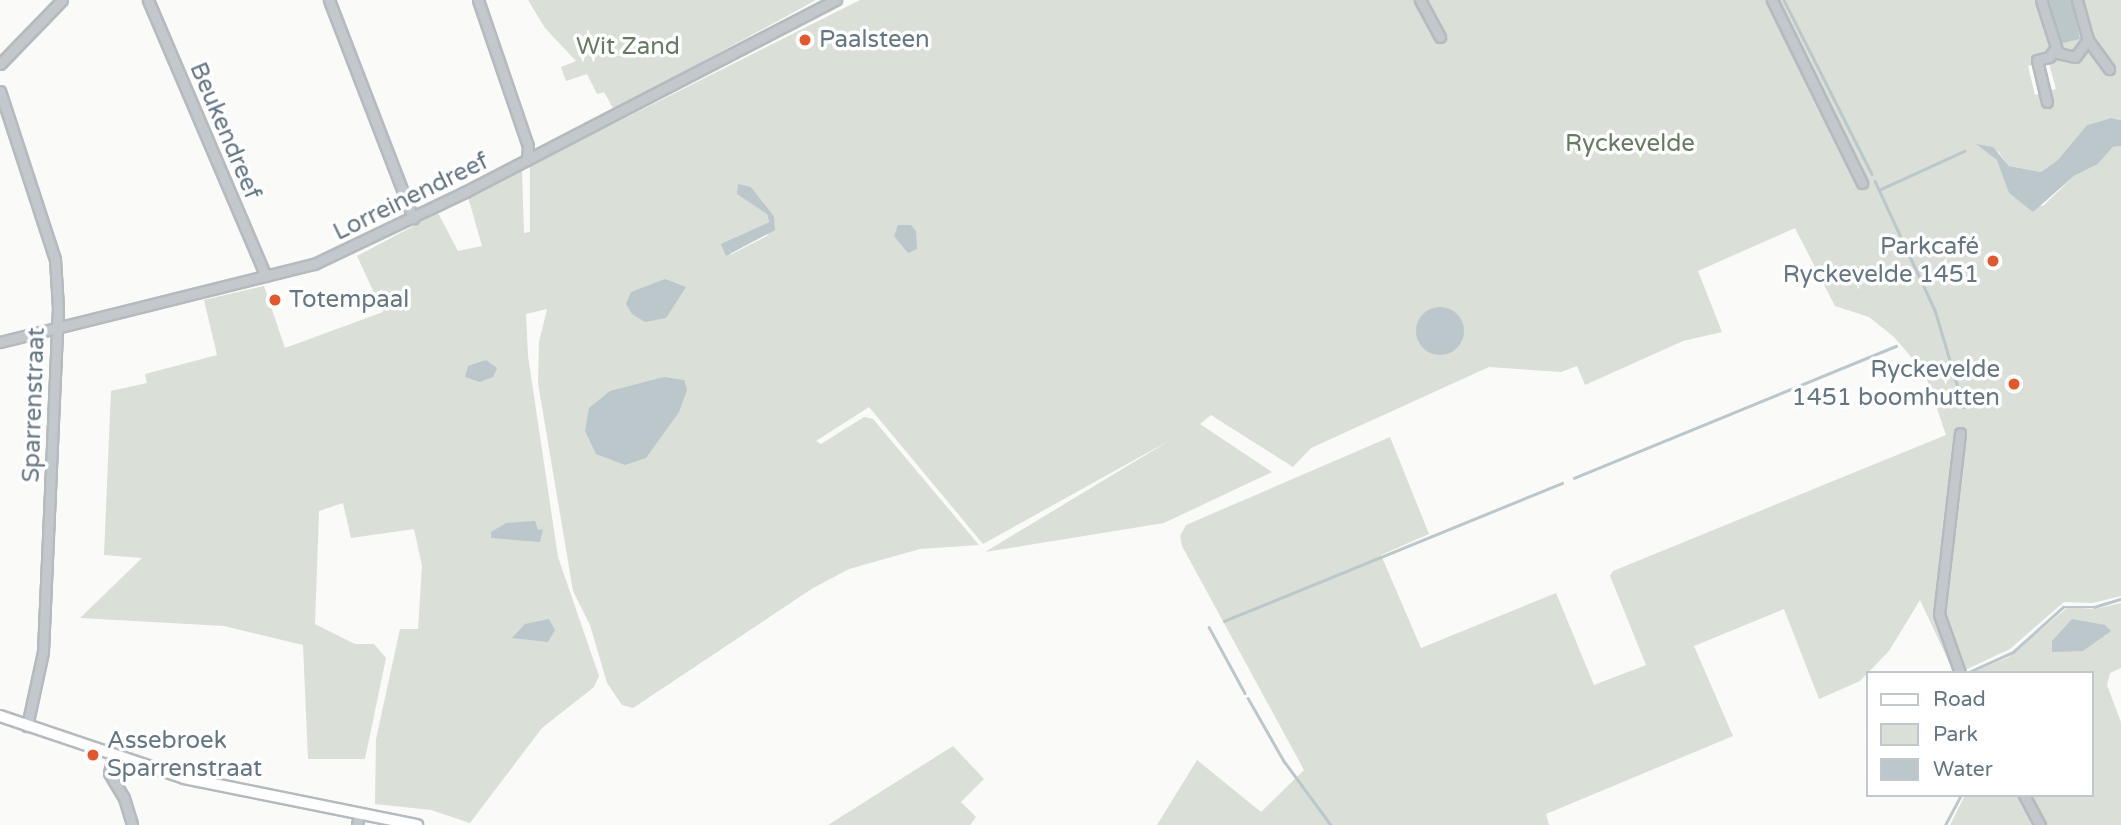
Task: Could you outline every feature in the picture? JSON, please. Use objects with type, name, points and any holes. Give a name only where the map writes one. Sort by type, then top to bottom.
[{"type":"main road","points":[[0,716],[113,757],[234,791],[358,820],[417,825]]},
{"type":"street","points":[[0,64],[62,0]]},
{"type":"street","name":"Beukendreef","points":[[148,0],[267,276]]},
{"type":"street","points":[[330,0],[413,218]]},
{"type":"street","points":[[478,0],[528,146],[527,160]]},
{"type":"street","name":"Lorreinendreef","points":[[0,342],[314,264],[413,218],[836,0]]},
{"type":"street","points":[[1420,0],[1440,37]]},
{"type":"street","points":[[1772,0],[1862,183]]},
{"type":"street","points":[[2041,0],[2054,50],[2063,56],[2075,57],[2088,40]]},
{"type":"street","points":[[2077,0],[2088,40],[2109,69]]},
{"type":"street","points":[[2047,102],[2037,60],[2049,57],[2054,50]]},
{"type":"street","name":"Sparrenstraat","points":[[0,91],[55,259],[57,328],[43,652],[27,726]]},
{"type":"street","points":[[1959,671],[1940,622],[1940,582],[1960,433]]},
{"type":"street","points":[[113,757],[109,773],[124,799],[132,825]]},
{"type":"street","points":[[2025,797],[2040,825]]},
{"type":"green space","name":"Wit Zand","points":[[528,0],[816,0],[614,110],[604,92],[597,94],[587,74],[566,81],[561,67],[576,61],[545,28]]},
{"type":"green space","name":"Ryckevelde","points":[[860,0],[2039,0],[2052,49],[2057,49],[2043,0],[2121,0],[2121,120],[2111,118],[2087,125],[2059,160],[2041,172],[2009,166],[1997,150],[2009,193],[2018,200],[2043,206],[2074,176],[2098,164],[2113,147],[2121,146],[2121,596],[2093,603],[2064,602],[2010,649],[1963,671],[1949,662],[1920,600],[1889,651],[1870,671],[1866,671],[1860,681],[1819,699],[1784,609],[1694,646],[1733,736],[1546,814],[1549,825],[1157,825],[1197,760],[1261,812],[1304,770],[1182,546],[1180,536],[1186,525],[1390,437],[1429,534],[1381,555],[1421,648],[1556,593],[1594,685],[1646,665],[1610,576],[1613,571],[1946,435],[1925,373],[1894,337],[1869,317],[1835,306],[1795,228],[1698,271],[1722,332],[1683,341],[1585,385],[1577,366],[1561,372],[1489,367],[1311,448],[1293,467],[1211,415],[1200,424],[1272,472],[1164,523],[985,552],[1172,439],[983,544],[869,407],[816,441],[821,444],[864,417],[873,419],[979,545],[920,549],[849,569],[813,588],[633,708],[622,705],[607,683],[590,625],[573,591],[538,383],[539,342],[547,309],[526,314],[528,356],[558,557],[599,676],[594,687],[542,728],[470,823],[431,810],[375,804],[376,739],[400,629],[418,629],[422,566],[414,529],[351,538],[343,503],[319,511],[315,624],[355,644],[374,644],[386,658],[365,759],[308,759],[303,645],[224,626],[80,618],[142,558],[104,555],[111,391],[147,383],[145,374],[217,355],[204,300],[264,286],[285,348],[383,312],[357,256],[438,213],[458,251],[482,246],[468,197],[522,171],[524,233],[530,232],[530,166]],"holes":[[[2048,60],[2056,89],[2035,95],[2028,66]],[[751,187],[774,216],[767,236],[730,255],[736,237],[769,222],[767,214],[750,201]]]},
{"type":"green space","points":[[2121,603],[2121,668],[2110,673],[2107,685],[2121,722],[2121,825],[1950,825],[1964,797],[2093,797],[2093,671],[1976,671],[2009,657],[2068,607],[2095,609]]},
{"type":"green space","points":[[953,746],[984,779],[961,802],[976,817],[970,825],[828,825]]},
{"type":"water","points":[[2046,0],[2071,0],[2080,39],[2059,44]]},
{"type":"water","points":[[2111,118],[2121,120],[2121,146],[2113,147],[2098,164],[2074,176],[2033,212],[2009,193],[1997,160],[1976,144],[1993,147],[2009,166],[2041,172],[2058,160],[2087,125]]},
{"type":"water","points":[[738,184],[751,187],[774,216],[775,230],[726,256],[721,244],[769,222],[767,214],[737,194]]},
{"type":"water","points":[[898,225],[911,225],[916,231],[917,249],[908,253],[894,236]]},
{"type":"water","points":[[665,279],[686,287],[666,318],[645,322],[632,314],[626,304],[631,292]]},
{"type":"water","points":[[1440,307],[1457,314],[1464,331],[1457,348],[1440,355],[1423,348],[1416,331],[1423,314]]},
{"type":"water","points":[[486,360],[497,368],[493,377],[480,382],[465,377],[468,366]]},
{"type":"water","points":[[664,377],[684,380],[687,390],[679,412],[646,458],[625,465],[596,454],[585,431],[589,408],[610,391]]},
{"type":"water","points":[[535,521],[538,530],[543,529],[540,542],[491,538],[491,532],[506,523]]},
{"type":"water","points":[[549,619],[555,630],[548,642],[512,638],[525,624]]},
{"type":"water","points":[[2072,619],[2105,625],[2111,631],[2083,651],[2052,652],[2052,641]]},
{"type":"waterway","points":[[1784,0],[1872,174]]},
{"type":"waterway","points":[[1879,190],[1964,151]]},
{"type":"waterway","points":[[1875,181],[1935,310],[1964,407]]},
{"type":"waterway","points":[[1574,478],[1896,346]]},
{"type":"waterway","points":[[1224,621],[1562,483]]},
{"type":"waterway","points":[[1971,671],[2013,652],[2063,607],[2094,607],[2121,599]]},
{"type":"waterway","points":[[1209,627],[1245,693]]},
{"type":"waterway","points":[[1248,698],[1284,761],[1331,825]]},
{"type":"waterway","points":[[1945,825],[1960,797]]},
{"type":"place","name":"Paalsteen","points":[[805,40]]},
{"type":"place","name":"Parkcafé Ryckevelde 1451","points":[[1993,261]]},
{"type":"place","name":"Totempaal","points":[[275,300]]},
{"type":"place","name":"Ryckevelde 1451 boomhutten","points":[[2014,384]]},
{"type":"place","name":"Assebroek Sparrenstraat","points":[[93,755]]}]
